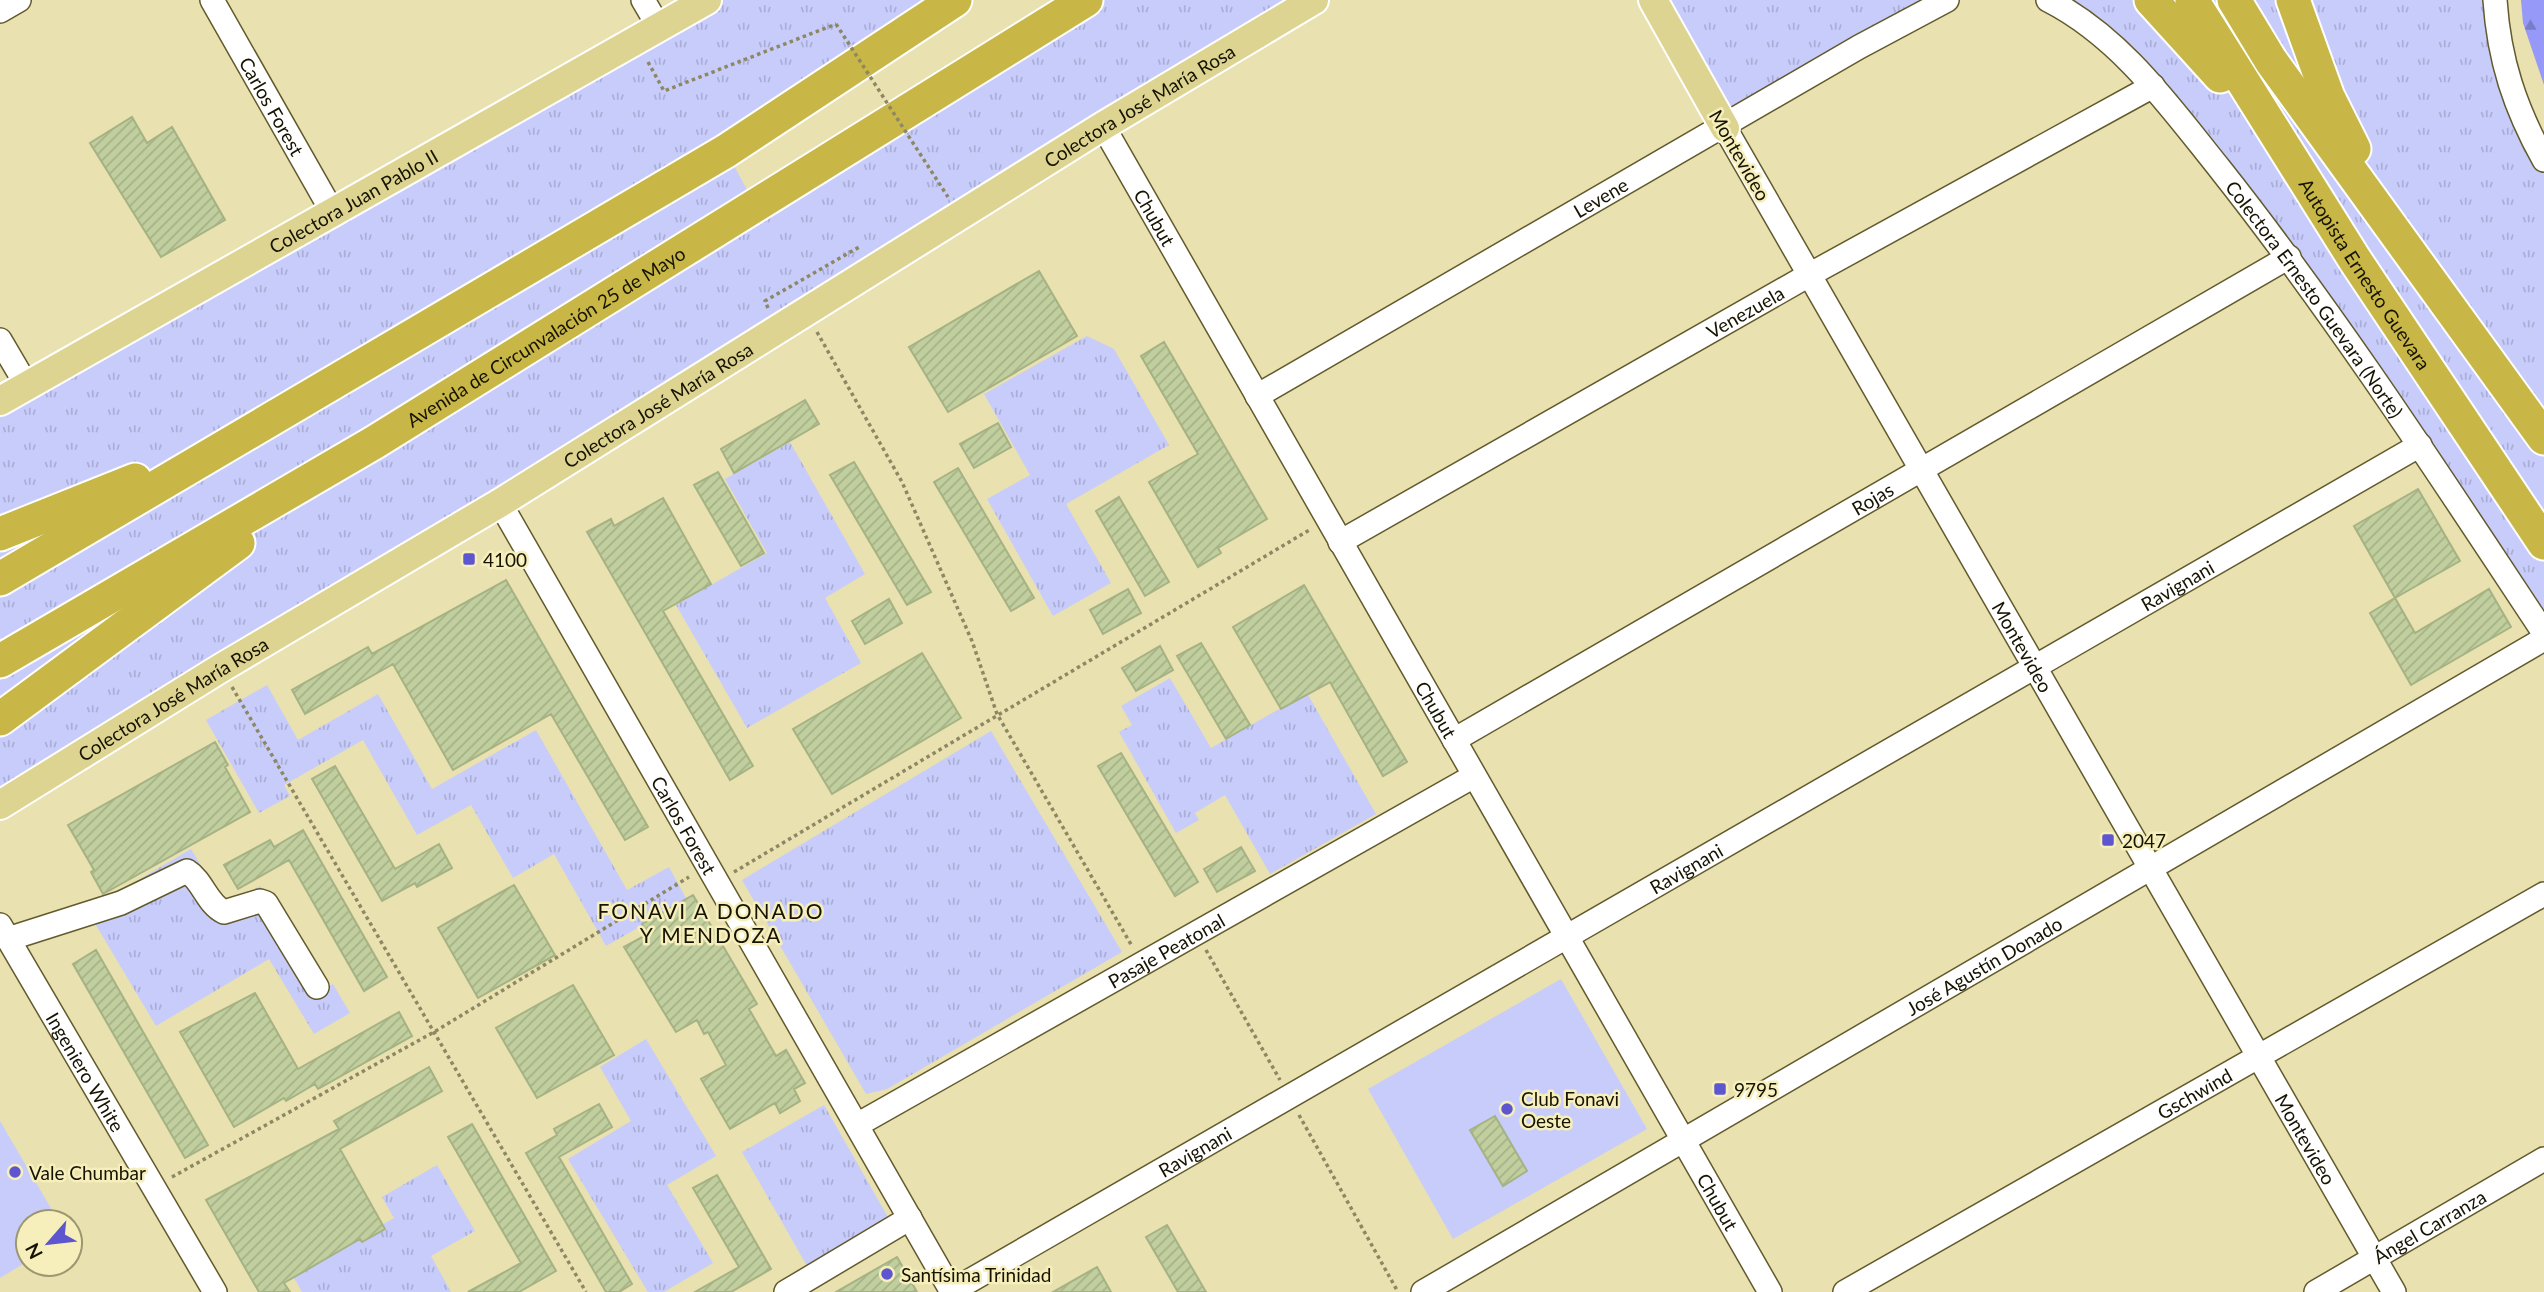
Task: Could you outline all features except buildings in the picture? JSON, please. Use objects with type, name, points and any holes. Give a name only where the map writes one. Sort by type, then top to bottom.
[{"type":"highway","points":[[0,579],[726,150],[955,0]]},
{"type":"highway","name":"Avenida de Circunvalación 25 de Mayo","points":[[0,661],[375,442],[1086,0]]},
{"type":"highway","points":[[2151,0],[2222,78],[2355,260]]},
{"type":"highway","name":"Autopista Ernesto Guevara","points":[[2192,0],[2355,260],[2544,543]]},
{"type":"highway","points":[[2234,0],[2271,61],[2544,438]]},
{"type":"highway","points":[[2293,0],[2328,97],[2374,188],[2442,296]]},
{"type":"highway","points":[[0,534],[250,431]]},
{"type":"highway","points":[[0,719],[375,442]]},
{"type":"main road","name":"Colectora Juan Pablo II","points":[[0,401],[707,0]]},
{"type":"main road","name":"Colectora José María Rosa","points":[[0,805],[221,668],[500,503],[1102,126],[1314,0]]},
{"type":"main road","name":"Montevideo","points":[[1653,0],[1725,128]]},
{"type":"street","points":[[0,11],[19,0]]},
{"type":"street","name":"Carlos Forest","points":[[212,0],[334,213]]},
{"type":"street","points":[[643,0],[649,35]]},
{"type":"street","name":"Levene","points":[[1257,396],[1725,128],[1859,47],[1947,0]]},
{"type":"street","name":"Colectora Ernesto Guevara (Norte)","points":[[2048,0],[2071,12],[2153,86],[2289,257],[2420,445],[2544,636]]},
{"type":"street","points":[[2495,0],[2498,42],[2508,83],[2520,117],[2544,160]]},
{"type":"street","name":"Venezuela","points":[[1340,542],[1809,275],[2153,86]]},
{"type":"street","name":"Chubut","points":[[1102,126],[1770,1292]]},
{"type":"street","name":"Montevideo","points":[[1725,128],[2394,1292]]},
{"type":"street","name":"Rojas","points":[[1454,740],[2289,257]]},
{"type":"street","points":[[0,340],[27,386]]},
{"type":"street","name":"Ravignani","points":[[952,1291],[2420,445]]},
{"type":"street","name":"Carlos Forest","points":[[500,503],[952,1291]]},
{"type":"street","name":"José Agustín Donado","points":[[1423,1292],[2544,636]]},
{"type":"street","name":"Pasaje Peatonal","points":[[857,1125],[1474,776]]},
{"type":"street","points":[[4,932],[121,903],[187,870],[217,908],[224,912],[260,901],[266,903],[317,987]]},
{"type":"street","name":"Gschwind","points":[[1845,1292],[2544,894]]},
{"type":"street","name":"Ingeniero White","points":[[4,932],[215,1292]]},
{"type":"street","name":"Ángel Carranza","points":[[2316,1292],[2544,1159]]},
{"type":"street","points":[[786,1292],[910,1218]]},
{"type":"path","points":[[649,35],[664,92],[836,24],[948,197],[936,203]]},
{"type":"path","points":[[765,301],[868,243]]},
{"type":"path","points":[[805,311],[902,482],[972,641],[997,714],[1142,963]]},
{"type":"path","points":[[155,1187],[997,714],[1327,519]]},
{"type":"path","points":[[221,668],[586,1292]]},
{"type":"green space","points":[[707,0],[955,0],[726,151],[757,208],[1086,0],[1314,0],[0,805],[0,401]]},
{"type":"green space","points":[[1653,0],[1947,0],[1725,128]]},
{"type":"green space","points":[[2048,0],[2495,0],[2544,160],[2544,633],[2153,86]]},
{"type":"green space","points":[[2521,0],[2544,0],[2544,85],[2523,23]]},
{"type":"green space","points":[[1087,336],[1114,349],[1169,445],[1066,504],[1111,583],[1053,616],[987,499],[1030,475],[984,394]]},
{"type":"green space","points":[[790,442],[865,574],[825,598],[861,663],[747,728],[676,605],[767,553],[725,479]]},
{"type":"green space","points":[[1170,678],[1211,748],[1307,693],[1376,814],[1270,874],[1225,795],[1195,813],[1199,820],[1176,833],[1119,732],[1132,725],[1121,706]]},
{"type":"green space","points":[[267,685],[298,740],[378,694],[432,789],[536,730],[627,890],[669,867],[687,900],[606,946],[554,854],[513,878],[471,805],[417,835],[363,740],[284,785],[290,796],[259,813],[206,720]]},
{"type":"green space","points":[[991,731],[1122,952],[887,1089],[866,1094],[742,880]]},
{"type":"green space","points":[[191,849],[225,906],[260,886],[321,990],[333,984],[350,1013],[314,1034],[269,959],[156,1026],[87,910]]},
{"type":"green space","name":"Club Fonavi Oeste","points":[[1561,979],[1647,1129],[1453,1239],[1368,1089]]},
{"type":"green space","points":[[646,1039],[716,1156],[667,1185],[713,1263],[664,1292],[648,1292],[568,1159],[631,1121],[600,1067]]},
{"type":"green space","points":[[824,1105],[889,1219],[807,1266],[742,1152]]},
{"type":"green space","name":"Vale Chumbar","points":[[0,1121],[51,1208],[14,1208],[14,1270],[0,1278]]},
{"type":"green space","points":[[437,1165],[475,1231],[431,1256],[451,1292],[302,1292],[293,1276],[394,1218],[382,1197]]},
{"type":"place","name":"4100","points":[[469,559]]},
{"type":"place","name":"2047","points":[[2108,840]]},
{"type":"place","name":"9795","points":[[1720,1089]]},
{"type":"place","name":"Club Fonavi Oeste","points":[[1507,1109]]},
{"type":"place","name":"Vale Chumbar","points":[[15,1172]]},
{"type":"place","name":"Santísima Trinidad","points":[[887,1274]]},
{"type":"district","name":"FONAVI A DONADO Y MENDOZA","points":[[711,922]]}]
